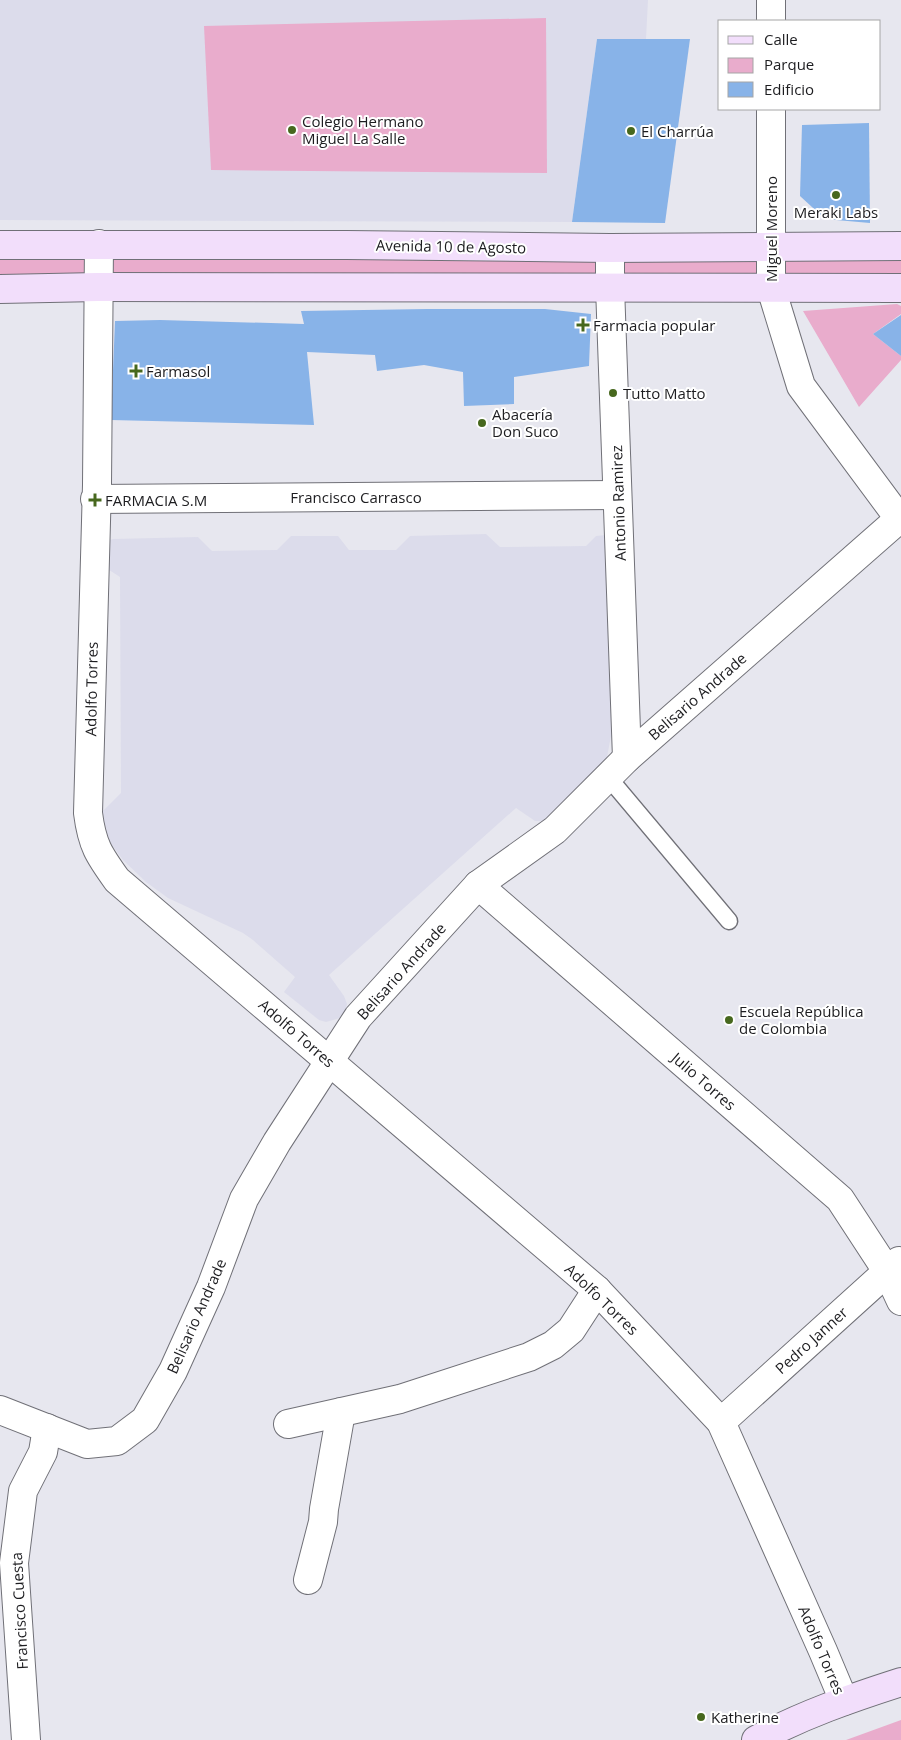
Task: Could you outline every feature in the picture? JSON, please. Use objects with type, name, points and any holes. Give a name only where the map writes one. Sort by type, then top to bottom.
[{"type":"main road","name":"Avenida 10 de Agosto","points":[[0,245],[347,245],[610,248],[901,246]]},
{"type":"main road","points":[[0,289],[901,288]]},
{"type":"main road","points":[[756,1740],[785,1724],[844,1700],[901,1682]]},
{"type":"street","points":[[771,0],[771,20]]},
{"type":"street","name":"Miguel Moreno","points":[[771,110],[771,288],[801,386],[900,518]]},
{"type":"street","name":"Adolfo Torres","points":[[99,244],[88,813],[91,836],[101,858],[117,880],[597,1290],[721,1422],[824,1651],[844,1700]]},
{"type":"street","name":"Antonio Ramirez","points":[[610,248],[627,758]]},
{"type":"street","name":"Francisco Carrasco","points":[[95,499],[617,495]]},
{"type":"street","name":"Belisario Andrade","points":[[0,1410],[87,1444],[117,1441],[145,1420],[173,1371],[211,1287],[244,1198],[358,1017],[478,886],[556,830],[627,758],[900,518]]},
{"type":"street","name":"Julio Torres","points":[[478,886],[840,1199],[894,1265],[901,1301]]},
{"type":"street","name":"Pedro Janner","points":[[721,1422],[894,1265]]},
{"type":"street","points":[[288,1424],[400,1399],[528,1357],[553,1345],[571,1330],[597,1290]]},
{"type":"street","points":[[308,1580],[323,1522],[341,1412]]},
{"type":"street","name":"Francisco Cuesta","points":[[26,1740],[14,1563],[23,1491],[42,1452],[47,1428]]},
{"type":"lane","points":[[608,777],[729,921]]},
{"type":"shaded area","name":"Colegio Hermano Miguel La Salle","points":[[0,0],[648,0],[646,39],[597,39],[572,222],[0,220]]},
{"type":"shaded area","points":[[486,534],[500,547],[586,546],[596,536],[606,535],[611,547],[611,736],[607,757],[602,769],[545,821],[535,821],[516,808],[329,975],[344,996],[347,1004],[345,1012],[340,1018],[326,1022],[319,1020],[284,992],[295,977],[253,940],[243,933],[168,898],[146,882],[123,860],[106,837],[103,811],[121,793],[120,577],[103,566],[106,541],[113,539],[198,537],[212,551],[277,550],[291,536],[338,536],[349,550],[396,550],[410,536]]},
{"type":"green space","points":[[546,18],[547,173],[211,170],[204,26]]},
{"type":"green space","points":[[0,245],[901,246],[901,288],[0,289]]},
{"type":"green space","points":[[897,304],[901,306],[901,314],[873,334],[901,356],[901,360],[859,407],[803,311]]},
{"type":"green space","points":[[901,1720],[901,1740],[846,1740]]},
{"type":"building","name":"El Charrúa","points":[[597,39],[690,39],[665,223],[572,222]]},
{"type":"building","points":[[869,123],[870,223],[825,219],[800,196],[802,125]]},
{"type":"building","points":[[545,309],[591,314],[589,366],[514,377],[514,404],[464,406],[463,372],[424,365],[377,371],[375,355],[307,352],[314,425],[111,420],[115,321],[160,320],[304,324],[301,311]]},
{"type":"building","points":[[901,315],[901,356],[873,334]]},
{"type":"place","name":"Colegio Hermano Miguel La Salle","points":[[292,130]]},
{"type":"place","name":"El Charrúa","points":[[631,131]]},
{"type":"place","name":"Meraki Labs","points":[[836,195]]},
{"type":"place","name":"Farmacia popular","points":[[583,325]]},
{"type":"place","name":"Farmasol","points":[[136,371]]},
{"type":"place","name":"Tutto Matto","points":[[613,393]]},
{"type":"place","name":"Abacería Don Suco","points":[[482,423]]},
{"type":"place","name":"FARMACIA S.M","points":[[95,500]]},
{"type":"place","name":"Escuela República de Colombia","points":[[729,1020]]},
{"type":"place","name":"Katherine","points":[[701,1717]]}]
